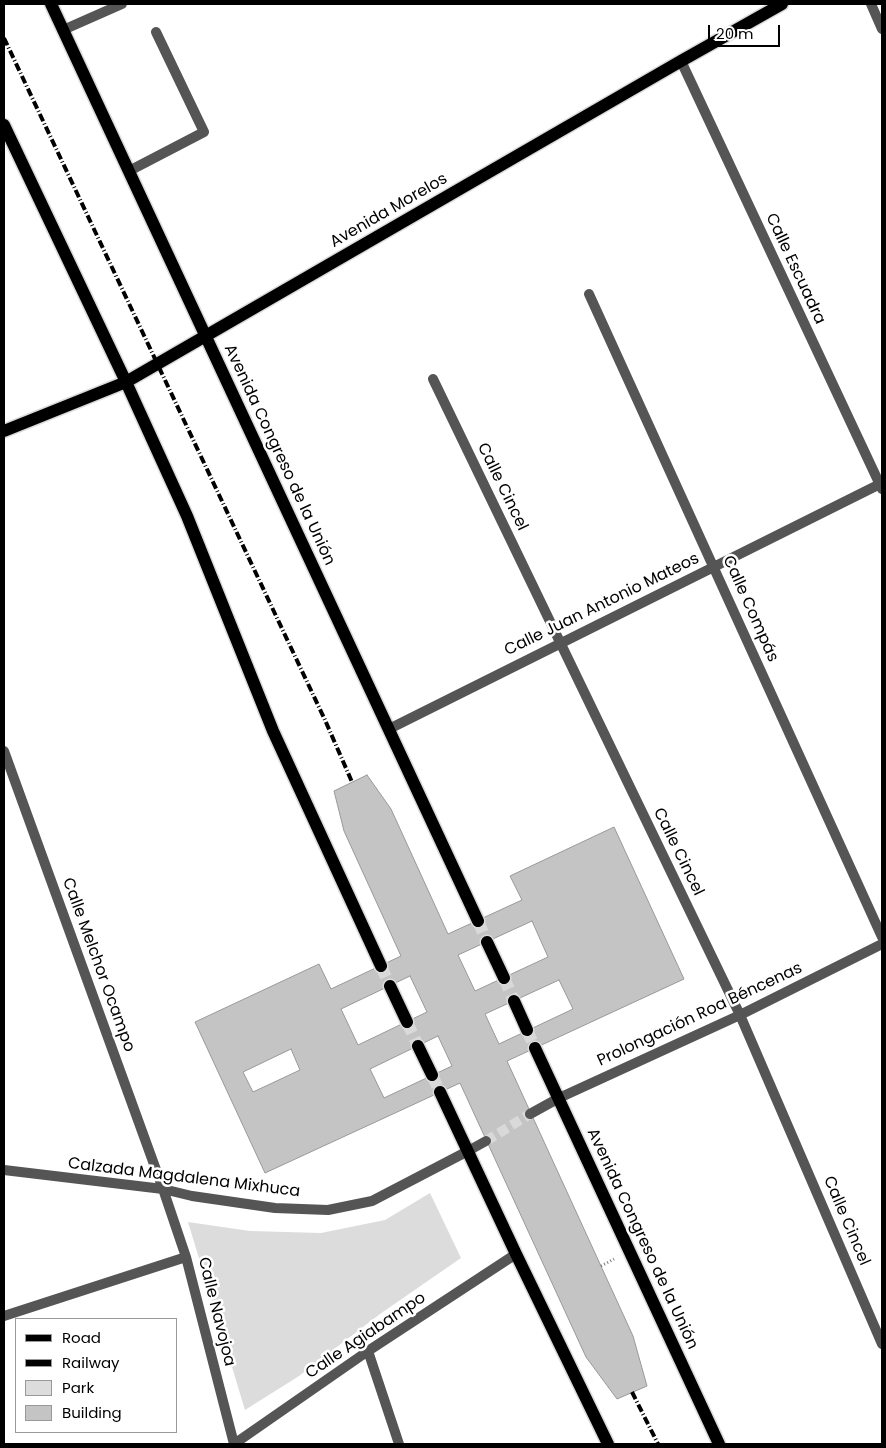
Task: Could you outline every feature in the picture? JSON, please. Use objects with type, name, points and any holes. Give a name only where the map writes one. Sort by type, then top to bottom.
[{"type":"main road","name":"Avenida Congreso de la Unión","points":[[51,4],[478,921]]},
{"type":"main road","name":"Avenida Morelos","points":[[4,431],[126,382],[782,4]]},
{"type":"main road","points":[[4,125],[126,382],[187,516],[273,731],[381,966]]},
{"type":"main road","points":[[488,942],[504,978]]},
{"type":"main road","points":[[390,986],[407,1022]]},
{"type":"main road","points":[[514,1001],[527,1030]]},
{"type":"main road","points":[[418,1046],[432,1075]]},
{"type":"main road","name":"Avenida Congreso de la Unión","points":[[535,1048],[719,1444]]},
{"type":"main road","points":[[440,1092],[608,1444]]},
{"type":"street","points":[[63,30],[122,4]]},
{"type":"street","points":[[870,4],[882,29]]},
{"type":"street","points":[[129,171],[204,132],[156,32]]},
{"type":"street","name":"Calle Escuadra","points":[[681,61],[881,485]]},
{"type":"street","name":"Calle Compás","points":[[589,294],[882,937]]},
{"type":"street","name":"Calle Cincel","points":[[433,379],[740,1015],[882,1344]]},
{"type":"street","name":"Calle Juan Antonio Mateos","points":[[389,729],[714,566],[881,485]]},
{"type":"street","name":"Calle Melchor Ocampo","points":[[4,751],[164,1189]]},
{"type":"street","name":"Prolongación Roa Béncenas","points":[[530,1114],[559,1098],[740,1015],[882,944]]},
{"type":"street","points":[[468,1152],[486,1141]]},
{"type":"street","name":"Calzada Magdalena Mixhuca","points":[[4,1170],[164,1189],[192,1196],[275,1208],[328,1210],[372,1201],[468,1152]]},
{"type":"street","name":"Calle Navojoa","points":[[164,1189],[186,1257],[234,1444]]},
{"type":"street","name":"Calle Agiabampo","points":[[234,1444],[368,1351],[516,1254]]},
{"type":"street","points":[[4,1316],[186,1257]]},
{"type":"street","points":[[368,1351],[399,1444]]},
{"type":"green space","points":[[430,1193],[461,1258],[380,1314],[299,1376],[245,1410],[188,1222],[250,1231],[321,1233],[385,1220]]},
{"type":"building","points":[[367,775],[391,809],[448,934],[522,900],[510,876],[614,827],[684,979],[507,1061],[633,1336],[647,1386],[617,1399],[586,1357],[460,1083],[265,1173],[195,1022],[319,964],[331,989],[401,956],[344,831],[334,791]],"holes":[[[532,921],[548,957],[475,991],[458,955]],[[410,976],[427,1012],[358,1045],[341,1009]],[[559,980],[573,1009],[499,1044],[485,1014]],[[438,1036],[452,1066],[384,1098],[370,1069]],[[291,1049],[300,1070],[253,1092],[243,1072]]]},
{"type":"tunnel","points":[[478,921],[487,942]]},
{"type":"tunnel","points":[[381,966],[390,986]]},
{"type":"tunnel","points":[[504,978],[514,1001]]},
{"type":"tunnel","points":[[407,1022],[418,1046]]},
{"type":"tunnel","points":[[527,1030],[535,1048]]},
{"type":"tunnel","points":[[432,1075],[440,1092]]},
{"type":"tunnel","points":[[486,1141],[530,1114]]},
{"type":"railway","points":[[4,38],[325,720],[352,782]]},
{"type":"railway","points":[[632,1392],[658,1444]]}]
